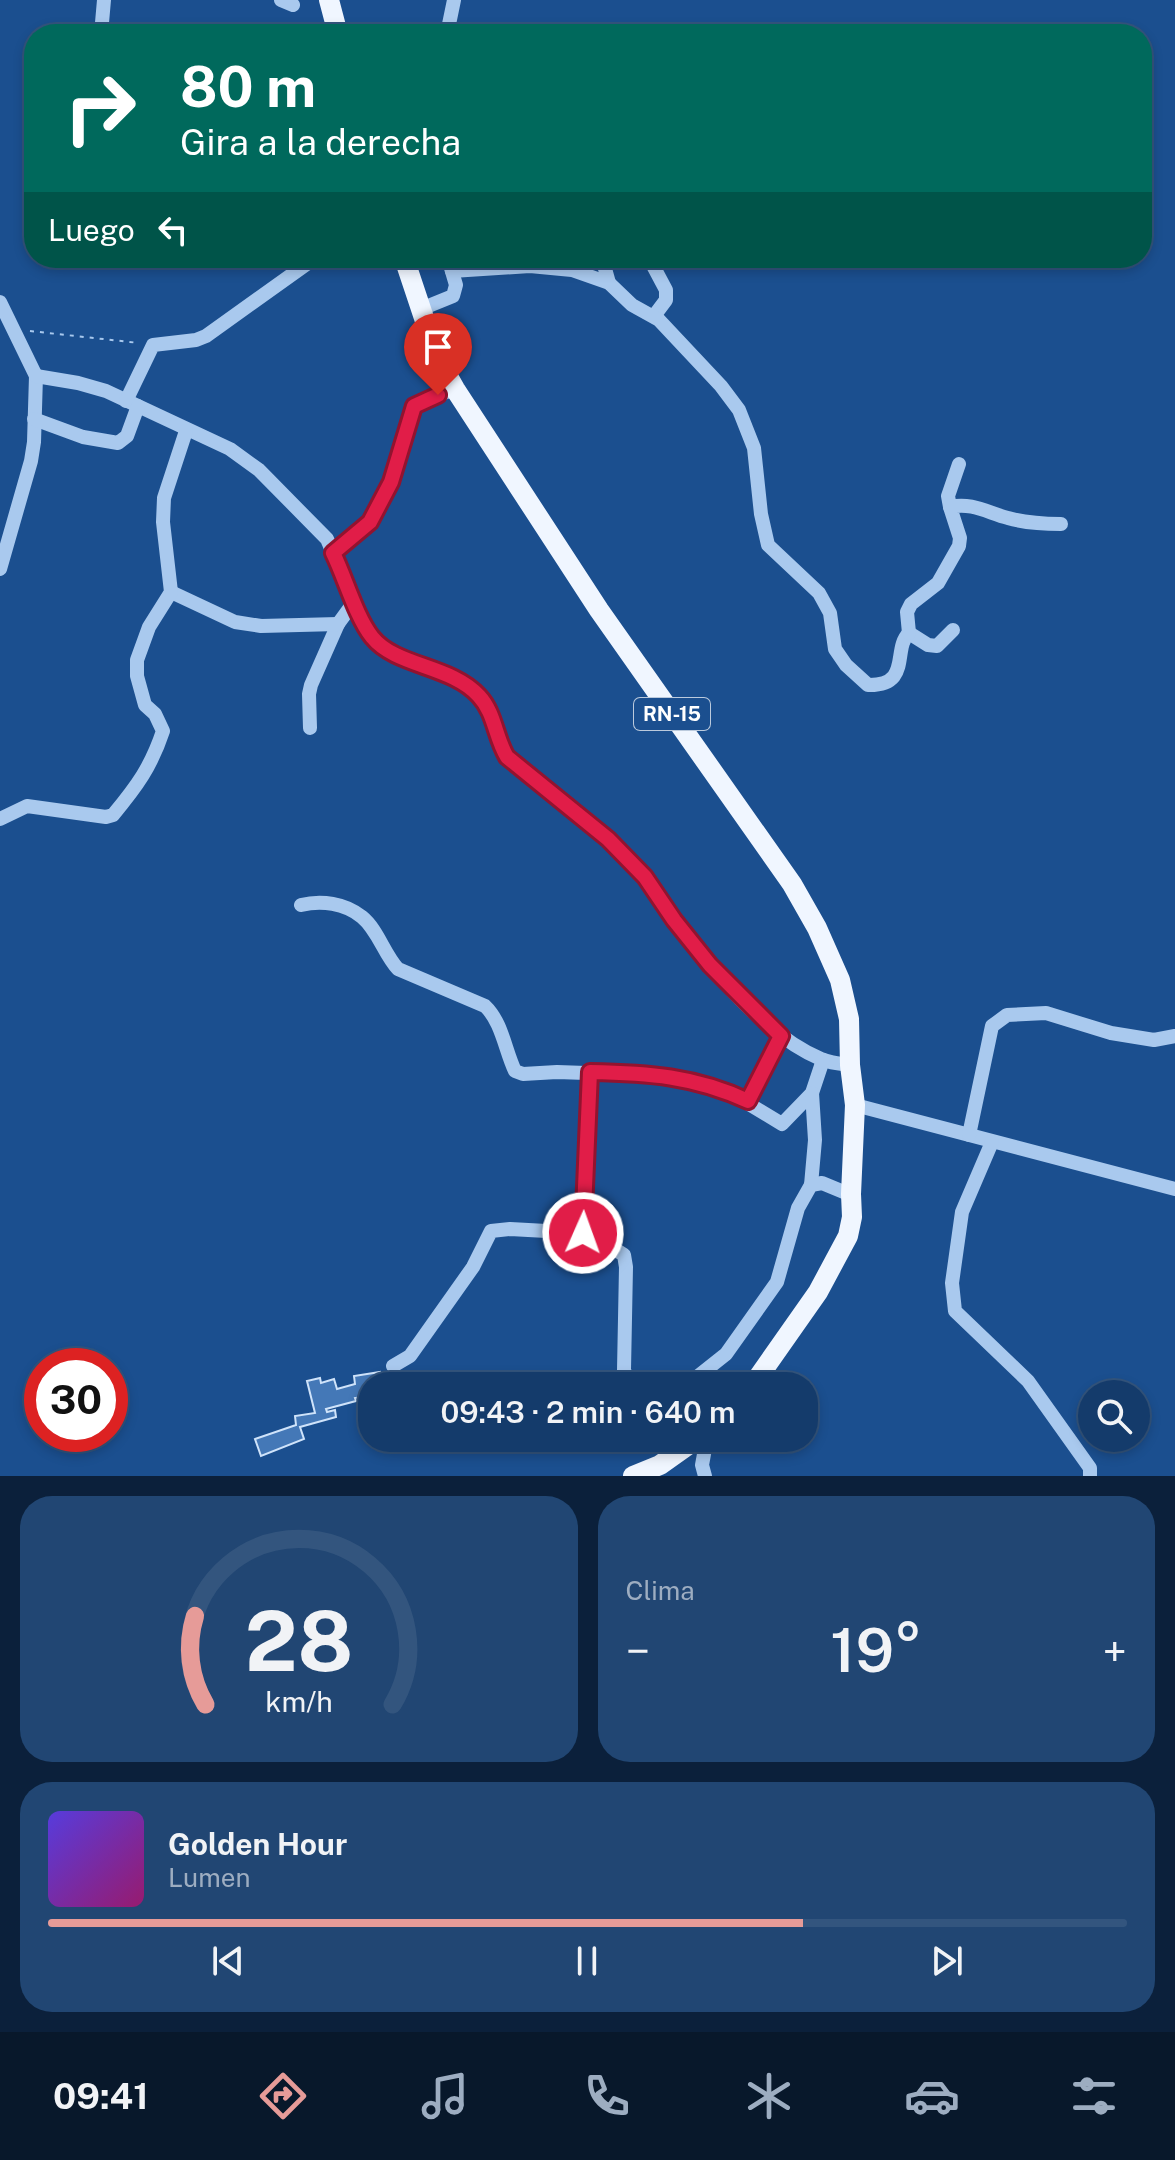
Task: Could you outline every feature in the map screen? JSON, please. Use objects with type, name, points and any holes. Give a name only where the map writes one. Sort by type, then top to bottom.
[{"type":"main road","points":[[329,0],[335,24]]},
{"type":"main road","name":"RN-15","points":[[407,268],[437,357],[455,389],[599,610],[792,884],[817,928],[840,980],[849,1019],[855,1105],[852,1217],[848,1236],[818,1292],[762,1372]]},
{"type":"main road","points":[[633,1476],[660,1465],[678,1452]]},
{"type":"street","points":[[102,24],[104,0]]},
{"type":"street","points":[[449,24],[454,0]]},
{"type":"street","points":[[34,419],[83,437],[118,443],[127,436],[132,403],[153,345],[206,336],[301,268]]},
{"type":"street","points":[[421,309],[453,296],[456,285],[451,268]]},
{"type":"street","points":[[557,268],[609,283]]},
{"type":"street","points":[[605,268],[609,283],[623,299],[654,316],[721,386],[739,410],[754,448],[761,514],[768,545],[819,593],[830,613],[835,649],[846,665],[868,685],[880,686],[897,671],[902,659],[903,641],[909,633],[907,612],[911,604],[938,583],[959,546],[960,538],[948,496],[959,464]]},
{"type":"street","points":[[654,268],[666,290],[666,300],[654,316]]},
{"type":"street","points":[[0,302],[36,376],[31,461],[0,569]]},
{"type":"street","points":[[36,376],[78,383],[132,403],[186,431],[230,449],[259,470],[327,539],[372,636],[386,648],[445,673],[478,694],[491,712],[500,745],[507,757],[608,839],[645,877],[710,965],[781,1036],[823,1060],[850,1065]]},
{"type":"street","points":[[333,553],[370,522],[391,482],[414,406],[455,389]]},
{"type":"street","points":[[0,819],[27,806],[106,817],[113,815],[143,778],[155,757],[163,731],[155,714],[145,705],[137,676],[137,660],[149,627],[171,592],[163,522],[164,498],[186,431]]},
{"type":"street","points":[[950,507],[961,504],[1009,519],[1061,524]]},
{"type":"street","points":[[171,592],[235,622],[261,626],[338,624]]},
{"type":"street","points":[[310,728],[309,694],[338,624],[354,602]]},
{"type":"street","points":[[909,633],[928,645],[937,646],[953,630]]},
{"type":"street","points":[[301,905],[317,901],[362,917],[398,969],[485,1006],[499,1026],[515,1071],[523,1074],[590,1072],[673,1076],[729,1092],[782,1124],[812,1093]]},
{"type":"street","points":[[969,1135],[992,1026],[1007,1015],[1046,1013],[1111,1033],[1154,1040],[1175,1036]]},
{"type":"street","points":[[748,1101],[781,1036]]},
{"type":"street","points":[[703,1372],[726,1354],[777,1282],[798,1208],[811,1185],[815,1140],[812,1093],[823,1060]]},
{"type":"street","points":[[590,1072],[583,1233],[624,1255],[625,1372]]},
{"type":"street","points":[[855,1105],[1175,1189]]},
{"type":"street","points":[[992,1142],[962,1212],[952,1283],[955,1311],[1028,1381],[1090,1468],[1090,1476]]},
{"type":"street","points":[[811,1185],[822,1183],[851,1195]]},
{"type":"street","points":[[393,1366],[410,1356],[473,1267],[491,1231],[510,1229],[583,1233]]},
{"type":"street","points":[[704,1452],[702,1465],[705,1476]]},
{"type":"path","points":[[13,329],[153,345]]},
{"type":"building","points":[[358,1375],[356,1401],[326,1409],[327,1412],[335,1410],[336,1417],[300,1427],[304,1439],[261,1456],[255,1439],[296,1425],[295,1416],[315,1413],[307,1381],[320,1378],[321,1383],[334,1379],[337,1389],[355,1384],[354,1376]]},
{"type":"route","points":[[438,395],[414,406],[391,482],[370,522],[333,553],[372,636],[386,648],[445,673],[478,694],[491,712],[500,745],[507,757],[608,839],[645,877],[710,965],[781,1036],[748,1101],[729,1092],[673,1076],[590,1072],[583,1233]]}]
